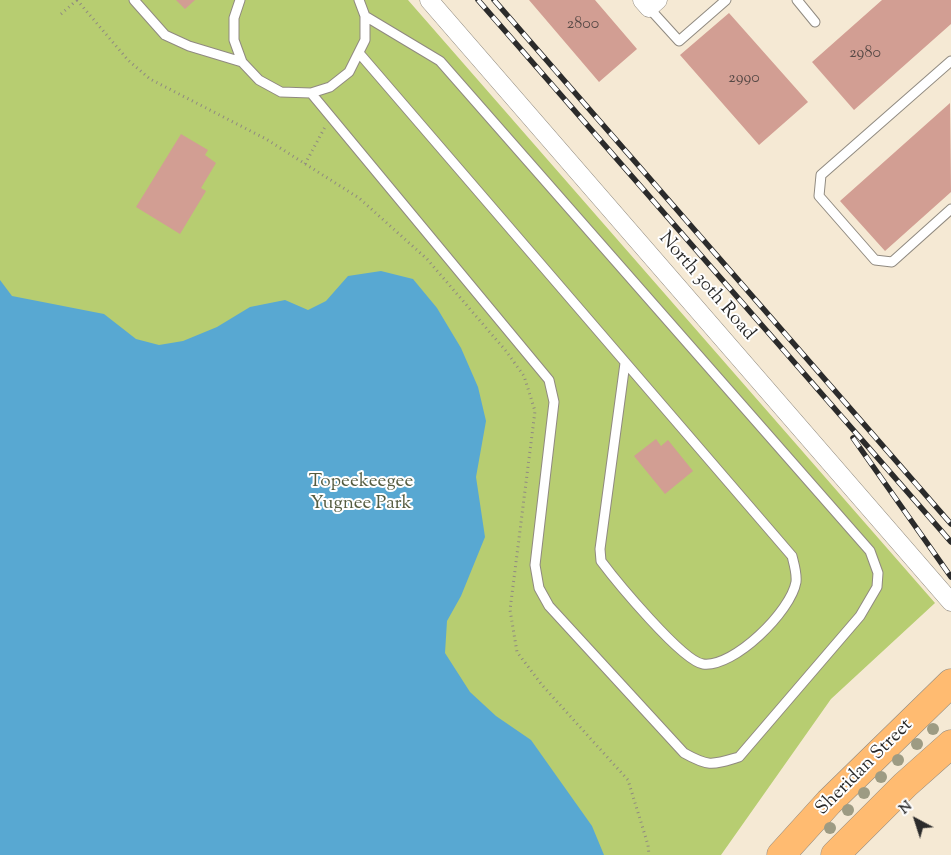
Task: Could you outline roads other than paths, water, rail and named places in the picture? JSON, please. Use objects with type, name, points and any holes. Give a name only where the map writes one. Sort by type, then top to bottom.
[{"type":"main road","name":"Sheridan Street","points":[[781,855],[835,796],[951,683]]},
{"type":"main road","name":"Sheridan Street","points":[[836,855],[905,784],[951,744]]},
{"type":"street","name":"North 30th Road","points":[[428,0],[951,602]]},
{"type":"lane","points":[[134,0],[165,35],[189,46],[242,62]]},
{"type":"lane","points":[[240,0],[234,18],[234,40],[242,62],[259,80],[281,92],[311,93],[330,87],[349,72],[359,53],[365,40],[365,16],[359,0]]},
{"type":"lane","points":[[650,3],[680,41],[726,0]]},
{"type":"lane","points":[[797,0],[815,22]]},
{"type":"lane","points":[[311,93],[549,380],[554,402],[535,565],[539,588],[549,606],[684,753],[704,764],[719,763],[739,757],[860,616],[877,587],[878,573],[870,551],[440,61],[365,16]]},
{"type":"lane","points":[[359,53],[792,556],[796,582],[790,598],[776,620],[744,647],[716,663],[702,664],[671,642],[602,561],[600,549],[625,363]]},
{"type":"lane","points":[[951,61],[821,175],[819,196],[874,260],[892,262],[951,210]]},
{"type":"water","points":[[381,271],[413,279],[437,308],[461,348],[478,387],[486,421],[476,477],[485,537],[461,596],[447,621],[445,653],[470,692],[496,716],[531,740],[592,826],[604,855],[0,855],[0,280],[12,296],[104,314],[136,339],[159,345],[183,341],[217,327],[250,307],[285,300],[308,310],[326,301],[348,276]]},
{"type":"railway","points":[[478,0],[951,542]]},
{"type":"railway","points":[[494,0],[951,524]]},
{"type":"railway","points":[[853,438],[951,577]]},
{"type":"park label","name":"Topeekeegee Yugnee Park","points":[[361,494]]}]
